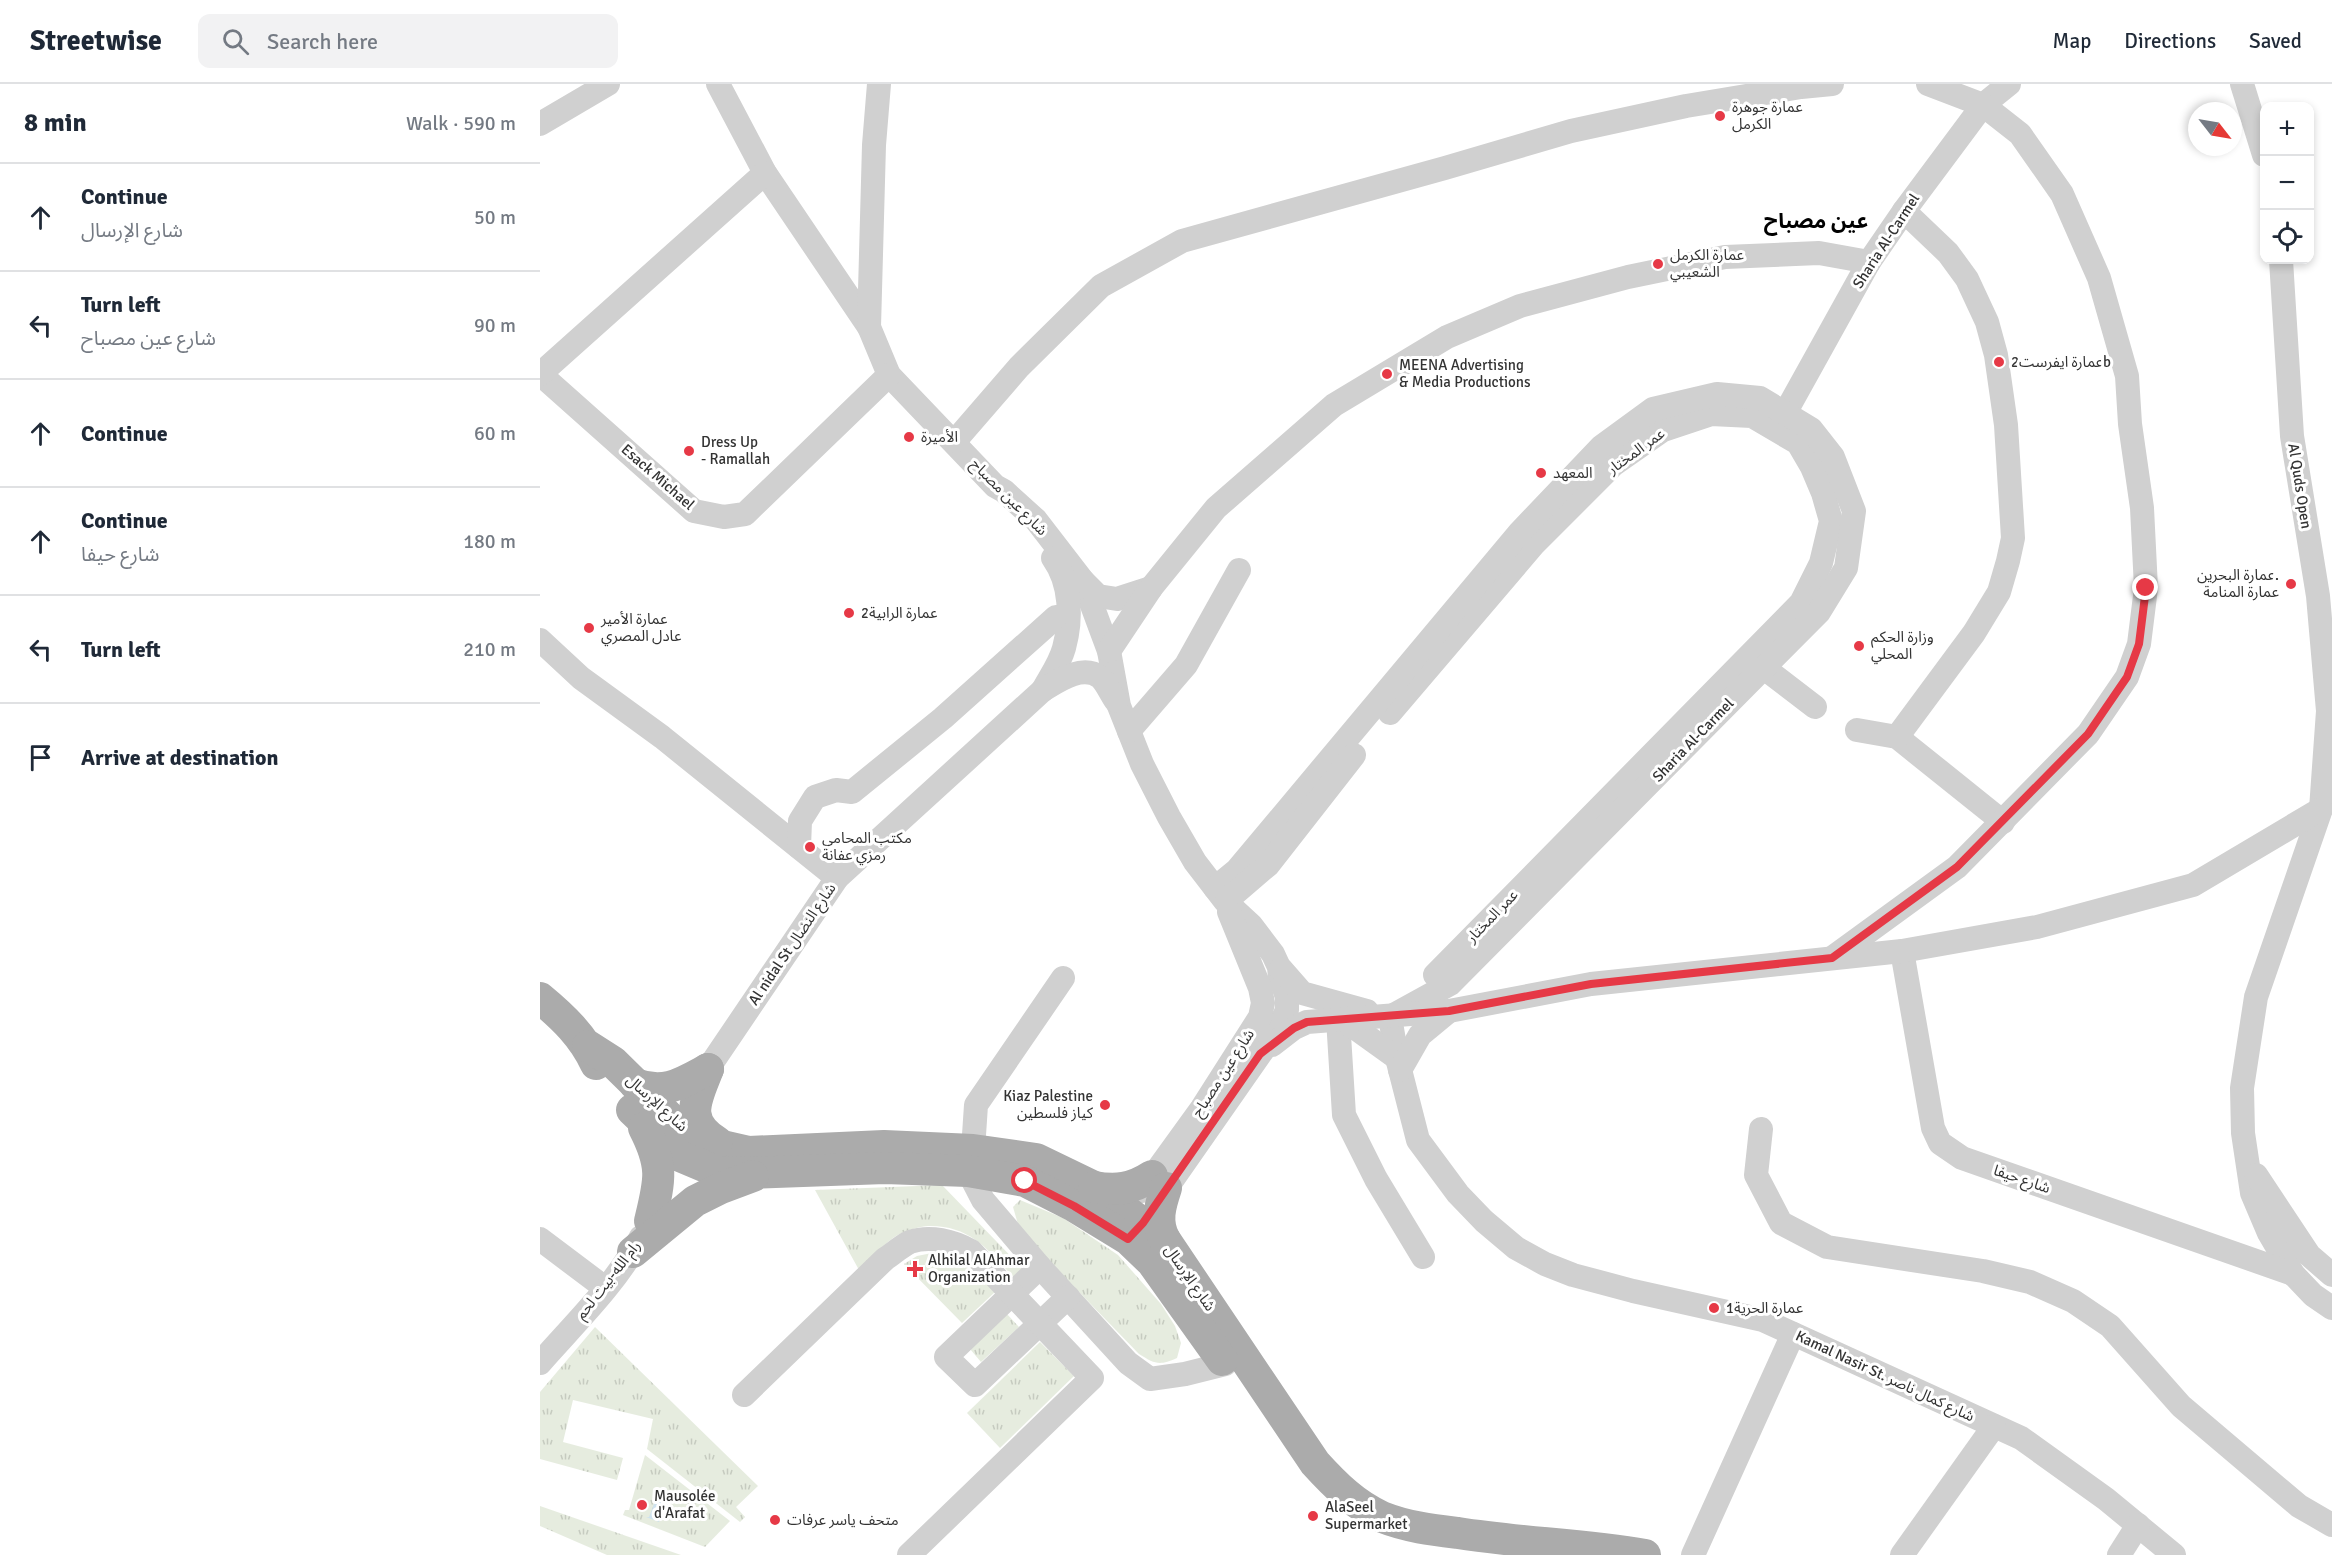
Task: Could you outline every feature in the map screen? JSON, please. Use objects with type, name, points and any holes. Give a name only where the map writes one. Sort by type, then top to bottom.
[{"type":"main road","name":"شارع الإرسال","points":[[540,998],[574,1028],[588,1046],[600,1073],[639,1119],[680,1156],[718,1172],[885,1168],[971,1161],[1036,1159],[1094,1187],[1136,1229],[1315,1463],[1342,1493],[1382,1516],[1482,1549]]},
{"type":"main road","name":"شارع الإرسال","points":[[588,1046],[613,1062],[671,1119],[701,1141],[749,1152],[884,1146],[971,1161],[1025,1181],[1074,1206],[1136,1229],[1152,1262],[1225,1364],[1297,1473],[1330,1509],[1372,1533],[1412,1546],[1615,1550],[1645,1555]]},
{"type":"main road","points":[[635,1084],[649,1089],[661,1089],[680,1083],[708,1069]]},
{"type":"main road","points":[[708,1069],[697,1097],[696,1116],[703,1133],[725,1147]]},
{"type":"main road","points":[[639,1119],[659,1164],[657,1193],[650,1221]]},
{"type":"main road","points":[[633,1252],[695,1202],[721,1188],[761,1172]]},
{"type":"main road","points":[[1094,1187],[1113,1191],[1140,1183],[1159,1182],[1160,1231],[1136,1229]]},
{"type":"street","points":[[540,124],[608,84]]},
{"type":"street","points":[[718,84],[765,173],[869,327]]},
{"type":"street","name":"شارع عين مصباح","points":[[879,84],[874,145],[869,327],[890,375],[955,441],[995,486],[1004,491],[1036,520],[1083,581],[1109,651],[1119,706],[1142,764],[1169,817],[1195,862],[1220,895],[1251,925],[1273,954],[1279,967],[1280,977],[1295,995],[1279,1027],[1260,1054],[1159,1182]]},
{"type":"street","points":[[955,441],[1019,367],[1101,286],[1182,241],[1571,131],[1686,106],[1832,84]]},
{"type":"street","points":[[1832,958],[1957,867],[2088,734],[2127,677],[2139,644],[2146,588],[2142,508],[2130,424],[2127,376],[2099,278],[2062,194],[2020,134],[1983,105],[1928,84]]},
{"type":"street","name":"Sharia Al-Carmel","points":[[1781,422],[1869,262],[1983,105],[2009,84]]},
{"type":"street","points":[[2242,84],[2260,140]]},
{"type":"street","points":[[540,374],[765,173]]},
{"type":"street","points":[[1897,737],[1974,633],[1999,592],[2013,538],[2006,425],[1996,355],[1987,322],[1967,279],[1948,253],[1904,211]]},
{"type":"street","points":[[1109,651],[1151,588],[1216,508],[1334,405],[1447,337],[1520,306],[1628,277],[1725,258],[1820,253],[1869,262]]},
{"type":"street","name":"Al Quds Open","points":[[2281,264],[2292,436],[2325,586],[2328,711]]},
{"type":"street","name":"Esack Michael","points":[[540,374],[694,511],[724,517],[745,514],[890,375]]},
{"type":"street","name":"Sharia Al-Carmel","points":[[1220,895],[1237,870],[1520,532],[1601,447],[1653,409],[1717,394],[1760,398],[1781,422],[1811,429],[1833,458],[1854,511],[1846,568],[1819,612],[1755,664],[1450,984],[1390,1017]]},
{"type":"street","name":"عمر المختار","points":[[1220,895],[1268,865],[1370,736],[1534,544],[1613,465],[1664,430],[1712,414],[1752,416],[1781,422]]},
{"type":"street","points":[[1004,491],[1061,568],[1069,598],[1064,650],[1043,690]]},
{"type":"street","points":[[1129,731],[1186,665],[1239,570]]},
{"type":"street","points":[[1083,581],[1098,596],[1117,599],[1151,588]]},
{"type":"street","points":[[799,847],[800,821],[815,797],[836,789],[852,792],[943,718],[1056,618]]},
{"type":"street","points":[[540,640],[581,678],[662,737],[837,878]]},
{"type":"street","points":[[1755,664],[1815,707]]},
{"type":"street","name":"عمر المختار","points":[[1390,1017],[1755,664]]},
{"type":"street","points":[[1043,690],[1074,674],[1089,672],[1100,678],[1119,706]]},
{"type":"street","name":"Al nidal St شارع النضال","points":[[671,1119],[708,1069],[837,878],[1043,690]]},
{"type":"street","name":"شارع حيفا","points":[[2328,711],[2320,809],[2256,997],[2242,1088],[2243,1133],[2252,1193],[2269,1233],[2293,1274],[2313,1295],[2332,1308]]},
{"type":"street","points":[[1857,730],[1897,737],[2003,822]]},
{"type":"street","points":[[1260,1054],[1294,1028],[1307,1022],[1390,1017],[1460,1009],[1591,984],[1902,951],[2037,927],[2193,885],[2320,809]]},
{"type":"street","points":[[1251,925],[1254,892],[1268,865]]},
{"type":"street","name":"شارع عين مصباح","points":[[1136,1229],[1159,1182],[1202,1108],[1260,1017],[1263,1003],[1260,988],[1220,895]]},
{"type":"street","name":"شارع حيفا","points":[[1902,951],[1933,1128],[1940,1143],[1962,1158],[2293,1274]]},
{"type":"street","points":[[1063,978],[976,1105],[971,1161],[983,1200],[1040,1267],[1128,1363],[1150,1379],[1185,1374],[1225,1364]]},
{"type":"street","points":[[1450,984],[1453,1001],[1460,1009]]},
{"type":"street","points":[[1260,1017],[1295,995],[1390,1017]]},
{"type":"street","points":[[1338,1019],[1358,1030],[1398,1064],[1420,1035],[1460,1009]]},
{"type":"street","name":"Kamal Nasir St. شارع كمال ناصر","points":[[1390,1017],[1398,1064],[1418,1140],[1458,1194],[1484,1221],[1516,1248],[1545,1264],[1573,1275],[1763,1320],[2021,1438],[2106,1499],[2174,1555]]},
{"type":"street","points":[[1338,1019],[1344,1115],[1376,1179],[1423,1257]]},
{"type":"street","points":[[671,1119],[680,1156]]},
{"type":"street","points":[[1761,1129],[1756,1175],[1781,1223],[1827,1247],[1983,1270],[2030,1282],[2073,1300],[2110,1326],[2181,1407],[2299,1506],[2332,1525]]},
{"type":"street","name":"رام الله-بيت لحم","points":[[540,1363],[633,1252],[680,1156]]},
{"type":"street","name":"شارع حيفا","points":[[2249,1167],[2306,1249],[2332,1275]]},
{"type":"street","points":[[540,1239],[605,1288]]},
{"type":"street","points":[[744,1395],[885,1259],[910,1242],[934,1239],[955,1242],[971,1251],[1092,1378],[909,1555]]},
{"type":"street","points":[[2306,1249],[2323,1257],[2332,1256]]},
{"type":"street","points":[[1040,1267],[946,1357],[975,1385],[1068,1298]]},
{"type":"street","points":[[1693,1555],[1793,1334]]},
{"type":"street","points":[[1902,1555],[1994,1426]]},
{"type":"street","points":[[2120,1555],[2138,1525]]},
{"type":"green space","points":[[942,1185],[1022,1268],[1013,1277],[986,1248],[966,1234],[942,1227],[928,1226],[901,1233],[893,1238],[859,1270],[815,1190]]},
{"type":"green space","points":[[1020,1200],[1063,1218],[1118,1255],[1161,1304],[1175,1326],[1181,1343],[1177,1358],[1157,1363],[1139,1354],[1020,1231],[1013,1207]]},
{"type":"green space","points":[[932,1253],[953,1257],[968,1265],[995,1292],[962,1323],[904,1264],[917,1256]]},
{"type":"green space","points":[[1007,1314],[1019,1327],[981,1362],[970,1349]]},
{"type":"green space","points":[[595,1327],[758,1486],[736,1507],[745,1517],[740,1522],[647,1449],[653,1419],[573,1400],[563,1442],[623,1458],[617,1480],[540,1459],[540,1392]]},
{"type":"green space","points":[[1040,1342],[1074,1376],[1000,1448],[967,1413]]},
{"type":"green space","points":[[645,1455],[730,1521],[705,1547],[623,1515],[625,1510],[629,1510]]},
{"type":"green space","points":[[540,1506],[681,1555],[607,1555],[540,1526]]},
{"type":"water","points":[[655,1493],[667,1497],[659,1522],[646,1517],[649,1517],[657,1496]]},
{"type":"place","name":"عمارة جوهرة الكرمل","points":[[1720,116]]},
{"type":"place","name":"عمارة الكرمل الشعيبي","points":[[1658,264]]},
{"type":"place","name":"عمارة ايفرست2b","points":[[1999,362]]},
{"type":"place","name":"MEENA Advertising & Media Productions","points":[[1387,374]]},
{"type":"place","name":"الأميرة","points":[[909,437]]},
{"type":"place","name":"Dress Up - Ramallah","points":[[689,451]]},
{"type":"place","name":"المعهد","points":[[1541,473]]},
{"type":"place","name":"عمارة البحرين. عمارة المنامة","points":[[2291,584]]},
{"type":"place","name":"عمارة الرابية2","points":[[849,613]]},
{"type":"place","name":"عمارة الأمير عادل المصري","points":[[589,628]]},
{"type":"place","name":"وزارة الحكم المحلي","points":[[1859,646]]},
{"type":"place","name":"مكتب المحامي رمزي عفانة","points":[[810,847]]},
{"type":"place","name":"Kiaz Palestine كياز فلسطين","points":[[1105,1105]]},
{"type":"place","name":"Alhilal AlAhmar Organization","points":[[915,1269]]},
{"type":"place","name":"عمارة الحرية1","points":[[1714,1308]]},
{"type":"place","name":"Mausolée d'Arafat","points":[[642,1505]]},
{"type":"place","name":"AlaSeel Supermarket","points":[[1313,1516]]},
{"type":"place","name":"متحف ياسر عرفات","points":[[775,1520]]},
{"type":"district","name":"عين مصباح","points":[[1816,221]]},
{"type":"route","points":[[1025,1181],[1074,1206],[1128,1239],[1143,1223],[1260,1054],[1294,1028],[1307,1022],[1449,1011],[1591,984],[1832,958],[1957,867],[2060,765],[2088,734],[2127,677],[2139,644],[2146,588]]}]
